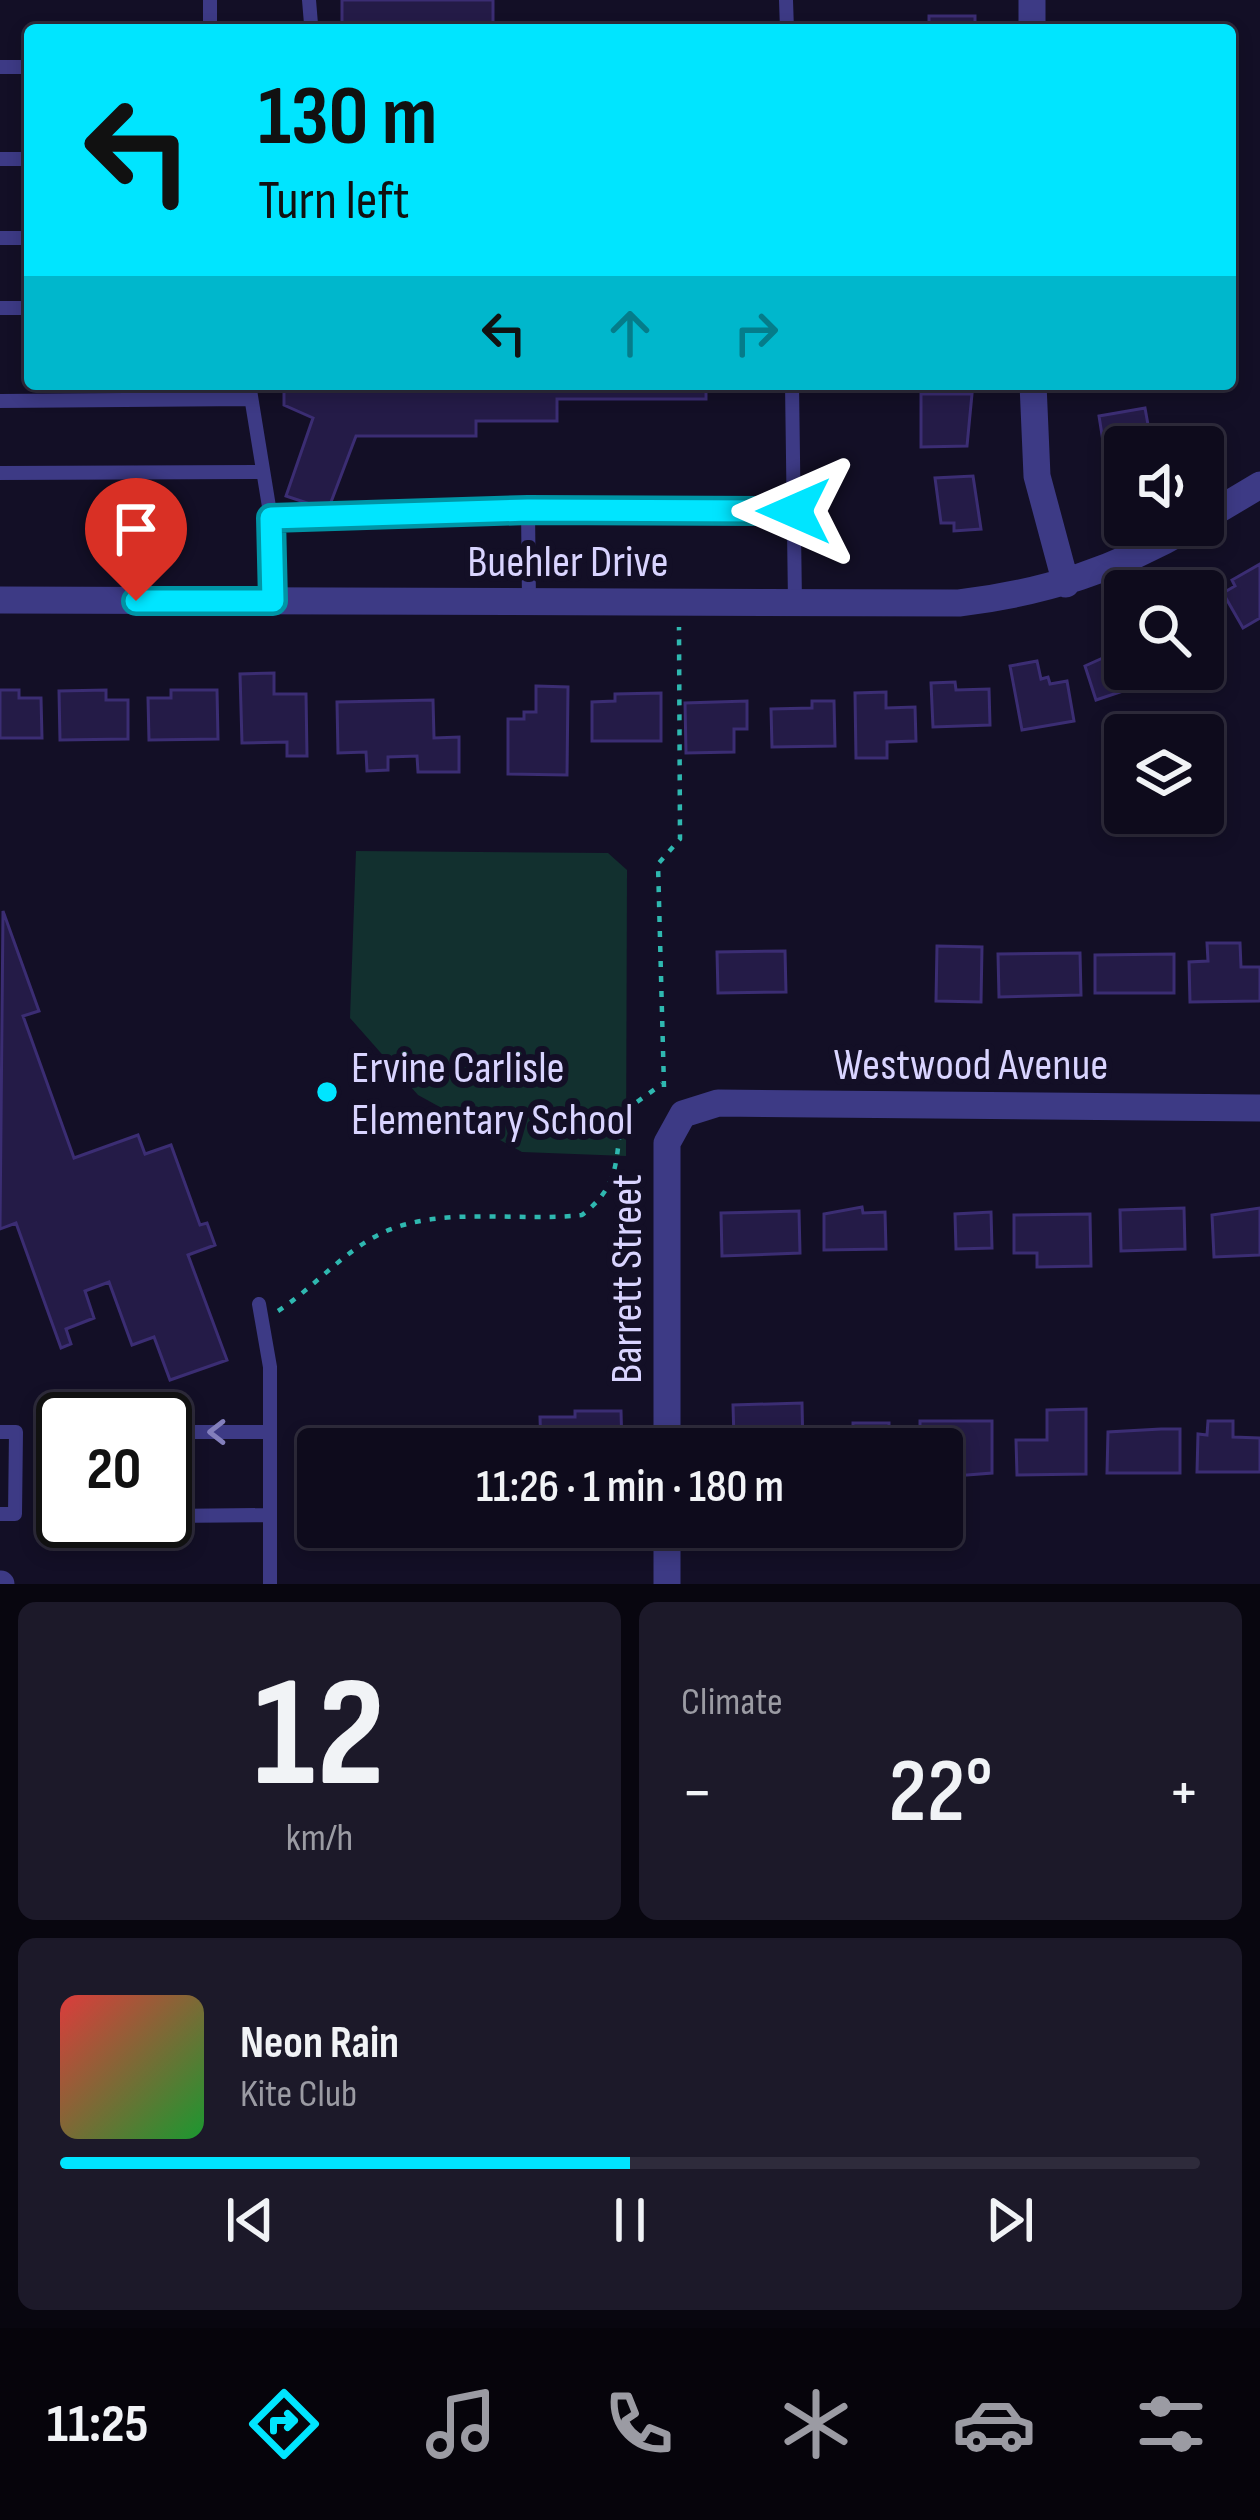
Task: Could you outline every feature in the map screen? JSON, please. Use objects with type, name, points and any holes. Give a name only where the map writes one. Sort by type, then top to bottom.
[{"type":"street","points":[[1034,390],[1037,476],[1066,584]]},
{"type":"street","points":[[1224,506],[1260,485]]},
{"type":"street","name":"Buehler Drive","points":[[0,600],[959,603],[1066,584],[1154,546]]},
{"type":"street","name":"Westwood Avenue","points":[[683,1114],[718,1103],[1260,1108]]},
{"type":"street","name":"Barrett Street","points":[[667,1428],[667,1143],[683,1114]]},
{"type":"street","points":[[667,1548],[667,1584]]},
{"type":"lane","points":[[309,0],[311,24]]},
{"type":"lane","points":[[792,390],[795,603]]},
{"type":"lane","points":[[0,401],[250,391],[271,518],[273,601]]},
{"type":"lane","points":[[0,473],[262,472]]},
{"type":"lane","points":[[271,518],[528,510],[794,511]]},
{"type":"lane","points":[[528,510],[530,602]]},
{"type":"lane","points":[[261,1310],[270,1367],[270,1584]]},
{"type":"lane","points":[[0,1514],[15,1514],[8,1432]]},
{"type":"lane","points":[[192,1432],[268,1432]]},
{"type":"lane","points":[[192,1516],[269,1515]]},
{"type":"path","points":[[679,603],[680,839],[658,863],[662,1084],[683,1114]]},
{"type":"path","points":[[261,1310],[282,1310],[346,1255],[386,1231],[422,1221],[582,1215],[600,1201],[614,1179],[623,1112],[662,1084]]},
{"type":"green space","points":[[356,851],[608,853],[627,870],[626,1156],[522,1152],[418,1095],[350,1018]]},
{"type":"building","points":[[342,0],[493,0],[493,24],[342,24]]},
{"type":"building","points":[[929,16],[975,16],[975,24],[929,24]]},
{"type":"building","points":[[284,390],[706,390],[706,399],[557,399],[557,421],[476,421],[476,436],[356,436],[328,510],[286,496],[313,418],[284,405]]},
{"type":"building","points":[[921,394],[972,394],[967,446],[921,447]]},
{"type":"building","points":[[1145,408],[1148,426],[1104,426],[1104,448],[1099,416]]},
{"type":"building","points":[[973,476],[981,529],[954,531],[954,523],[941,523],[935,478]]},
{"type":"building","points":[[1260,564],[1260,618],[1243,628],[1224,595],[1235,586],[1232,580]]},
{"type":"building","points":[[1104,657],[1104,690],[1126,690],[1096,700],[1085,666]]},
{"type":"building","points":[[1037,661],[1041,679],[1048,677],[1050,684],[1067,681],[1074,721],[1022,730],[1010,666]]},
{"type":"building","points":[[274,673],[274,694],[306,694],[307,756],[287,756],[287,742],[242,743],[240,674]]},
{"type":"building","points":[[955,682],[956,690],[989,689],[990,725],[933,727],[931,683]]},
{"type":"building","points":[[536,686],[568,687],[567,775],[508,774],[508,719],[524,719],[524,712],[536,712]]},
{"type":"building","points":[[0,690],[19,690],[19,698],[41,698],[42,738],[0,738]]},
{"type":"building","points":[[106,690],[106,700],[128,700],[128,739],[60,740],[59,691]]},
{"type":"building","points":[[171,690],[217,690],[218,739],[149,740],[148,698],[171,698]]},
{"type":"building","points":[[886,692],[886,708],[915,707],[916,741],[887,742],[887,758],[856,758],[855,693]]},
{"type":"building","points":[[661,693],[661,741],[592,741],[592,702],[615,701],[615,694]]},
{"type":"building","points":[[433,700],[434,738],[459,737],[459,772],[418,772],[417,756],[388,757],[388,770],[367,771],[366,752],[338,753],[337,702]]},
{"type":"building","points":[[747,701],[747,729],[734,729],[734,752],[686,753],[685,703]]},
{"type":"building","points":[[812,701],[834,701],[835,746],[772,747],[771,709],[812,708]]},
{"type":"building","points":[[3,911],[39,1011],[23,1016],[74,1158],[138,1135],[145,1154],[171,1145],[200,1225],[207,1223],[215,1245],[188,1255],[227,1360],[170,1380],[154,1337],[132,1345],[109,1282],[85,1291],[94,1318],[66,1329],[71,1344],[61,1348],[16,1223],[0,1229]]},
{"type":"building","points":[[1207,943],[1240,943],[1241,967],[1260,967],[1260,1001],[1190,1002],[1189,962],[1208,961]]},
{"type":"building","points":[[937,946],[982,947],[981,1002],[936,1001]]},
{"type":"building","points":[[785,951],[786,992],[718,993],[717,952]]},
{"type":"building","points":[[1080,953],[1081,995],[999,997],[998,954]]},
{"type":"building","points":[[1174,954],[1174,993],[1095,993],[1095,955]]},
{"type":"building","points":[[862,1207],[863,1213],[885,1212],[886,1249],[824,1250],[824,1214]]},
{"type":"building","points":[[1184,1208],[1185,1249],[1121,1251],[1120,1210]]},
{"type":"building","points":[[1260,1208],[1260,1255],[1214,1257],[1212,1215]]},
{"type":"building","points":[[799,1211],[800,1253],[722,1256],[721,1213]]},
{"type":"building","points":[[991,1212],[992,1248],[956,1249],[955,1214]]},
{"type":"building","points":[[1090,1214],[1091,1266],[1037,1267],[1037,1253],[1014,1253],[1014,1215]]},
{"type":"building","points":[[802,1403],[803,1428],[734,1428],[733,1405]]},
{"type":"building","points":[[1086,1409],[1086,1474],[1017,1475],[1016,1440],[1047,1440],[1047,1410]]},
{"type":"building","points":[[575,1411],[621,1411],[621,1428],[540,1428],[540,1417],[575,1417]]},
{"type":"building","points":[[920,1421],[992,1421],[992,1473],[963,1475],[963,1428],[920,1428]]},
{"type":"building","points":[[1208,1421],[1233,1421],[1233,1437],[1260,1438],[1260,1472],[1197,1472],[1198,1434],[1207,1435]]},
{"type":"building","points":[[853,1423],[889,1423],[889,1428],[853,1428]]},
{"type":"building","points":[[1180,1429],[1180,1473],[1107,1473],[1108,1432]]},
{"type":"place","name":"Ervine Carlisle Elementary School","points":[[327,1092]]},
{"type":"route","points":[[136,601],[273,601],[271,518],[528,510],[794,511]]}]
